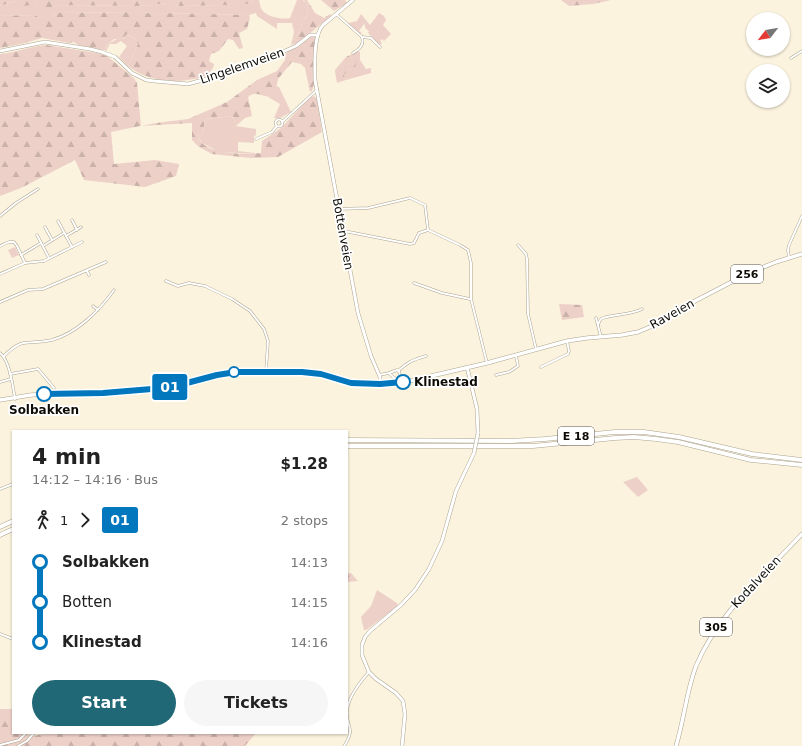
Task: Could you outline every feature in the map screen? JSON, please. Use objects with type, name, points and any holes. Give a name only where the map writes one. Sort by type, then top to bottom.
[{"type":"highway","name":"E 18","points":[[348,440],[511,441],[615,432],[644,432],[679,437],[752,454],[802,460]]},
{"type":"highway","name":"E 18","points":[[348,446],[511,446],[546,445],[615,438],[644,438],[684,444],[752,460],[802,465]]},
{"type":"highway","points":[[0,526],[12,520]]},
{"type":"highway","points":[[0,535],[12,529]]},
{"type":"main road","points":[[318,35],[321,26],[353,0]]},
{"type":"main road","name":"Lingelemveien","points":[[0,51],[45,42],[90,49],[115,57],[132,73],[146,80],[188,84],[228,73],[296,46],[310,35],[318,35]]},
{"type":"main road","name":"Bottenveien","points":[[318,35],[315,69],[317,90],[338,209],[359,321],[379,375],[380,384]]},
{"type":"main road","name":"Raveien","points":[[0,401],[60,393],[103,393],[170,387],[232,372],[312,372],[351,383],[380,384],[408,381],[567,341],[622,336],[645,329],[736,280],[764,267],[802,254]]},
{"type":"main road","points":[[402,746],[405,714],[401,699],[393,690],[369,672],[361,649],[363,640],[370,631],[408,598],[424,578],[442,541],[456,491],[474,453],[478,433],[477,409],[467,367]]},
{"type":"main road","name":"Kodalveien","points":[[676,745],[689,686],[695,668],[708,641],[726,615],[802,534]]},
{"type":"street","points":[[336,14],[362,36],[372,38],[380,47]]},
{"type":"street","points":[[353,53],[361,47],[363,41],[362,36]]},
{"type":"street","points":[[791,58],[802,51]]},
{"type":"street","points":[[256,139],[272,132],[277,126],[281,125],[282,122],[317,90]]},
{"type":"street","points":[[277,126],[277,120],[282,122]]},
{"type":"street","points":[[0,216],[38,188]]},
{"type":"street","points":[[338,209],[368,208],[410,198],[425,205],[428,230]]},
{"type":"street","points":[[790,258],[788,247],[802,216]]},
{"type":"street","points":[[72,220],[77,230]]},
{"type":"street","points":[[58,221],[72,247]]},
{"type":"street","points":[[45,227],[52,240]]},
{"type":"street","points":[[21,255],[81,227]]},
{"type":"street","points":[[342,231],[410,244],[414,243],[419,233],[428,230],[468,250],[471,263],[471,299],[487,362]]},
{"type":"street","points":[[37,235],[49,258]]},
{"type":"street","points":[[0,246],[9,242],[14,242],[25,263]]},
{"type":"street","points":[[0,274],[25,263],[41,261],[49,258],[82,242]]},
{"type":"street","points":[[518,245],[526,254],[527,259],[528,314],[536,349]]},
{"type":"street","points":[[0,302],[28,290],[43,289],[106,262]]},
{"type":"street","points":[[86,271],[89,275]]},
{"type":"street","points":[[166,281],[178,286],[189,283],[204,286],[232,299],[250,311],[264,330],[268,341],[266,372]]},
{"type":"street","points":[[414,283],[442,293],[471,299]]},
{"type":"street","points":[[4,356],[14,347],[23,342],[47,341],[59,337],[76,328],[98,310],[114,290]]},
{"type":"street","points":[[93,306],[98,310]]},
{"type":"street","points":[[598,325],[603,318],[632,313],[642,309]]},
{"type":"street","points":[[596,318],[601,337]]},
{"type":"street","points":[[541,367],[568,354],[569,351],[567,341]]},
{"type":"street","points":[[0,354],[4,356],[10,374],[15,398]]},
{"type":"street","points":[[496,375],[509,372],[518,366],[516,355]]},
{"type":"street","points":[[379,375],[398,371],[402,366],[411,361],[426,356]]},
{"type":"street","points":[[10,374],[38,369],[54,388]]},
{"type":"street","points":[[390,373],[397,379],[400,376],[398,371]]},
{"type":"street","points":[[0,382],[11,379]]},
{"type":"street","points":[[0,489],[12,484]]},
{"type":"street","points":[[0,635],[10,638]]},
{"type":"street","points":[[344,746],[351,733],[348,708],[358,686],[369,672]]},
{"type":"street","points":[[0,745],[19,740],[25,734]]},
{"type":"street","points":[[18,746],[27,741],[33,734]]},
{"type":"green space","points":[[0,0],[254,0],[250,3],[242,5],[235,2],[227,5],[180,6],[175,4],[170,6],[162,3],[136,6],[59,5],[53,7],[37,7],[34,5],[22,6],[15,1],[0,6]]},
{"type":"green space","points":[[254,0],[259,0],[261,9],[264,12],[283,19],[290,18],[297,0],[307,2],[308,15],[302,21],[301,28],[294,40],[294,44],[291,45],[294,32],[292,23],[277,23],[277,29],[257,16],[256,13],[249,15],[164,13],[156,15],[143,12],[56,13],[50,18],[40,18],[35,15],[0,16],[0,6],[15,1],[24,5],[53,7],[59,5],[136,6],[162,3],[166,5],[175,4],[180,6],[227,5],[233,2],[250,3]]},
{"type":"green space","points":[[303,0],[307,0],[315,13],[324,18],[330,14],[331,16],[297,44],[294,44],[294,40],[301,28],[302,21],[308,15],[308,4]]},
{"type":"green space","points":[[321,0],[345,0],[347,3],[334,11]]},
{"type":"green space","points":[[561,0],[611,0],[593,4],[569,6]]},
{"type":"green space","points":[[143,12],[156,15],[164,13],[249,15],[250,18],[247,29],[239,33],[243,48],[239,49],[233,40],[228,39],[219,51],[211,54],[209,61],[214,64],[214,66],[210,72],[210,75],[197,79],[172,81],[156,79],[134,70],[128,66],[138,44],[134,38],[127,34],[121,40],[114,39],[104,50],[78,45],[74,42],[69,43],[42,38],[0,48],[0,16],[35,15],[40,18],[50,18],[56,13]]},
{"type":"green space","points":[[379,13],[384,16],[386,20],[383,25],[391,34],[384,41],[382,39],[380,41],[382,43],[380,45],[368,33],[369,31],[365,28],[364,24],[359,31],[362,33],[360,34],[348,23],[357,21],[361,14],[370,25]]},
{"type":"green space","points":[[126,34],[134,38],[138,44],[128,66],[119,57],[127,46],[121,41],[116,44],[110,44],[106,51],[104,50],[110,43],[117,39],[124,38]]},
{"type":"green space","points":[[317,35],[315,80],[312,91],[310,92],[305,68],[301,64],[292,62],[278,79],[276,89],[270,97],[253,94],[248,97],[252,116],[245,118],[236,126],[233,116],[205,119],[203,133],[197,135],[202,143],[207,147],[222,152],[239,154],[261,153],[262,141],[281,128],[309,98],[314,96],[317,99],[322,132],[278,157],[251,158],[212,154],[199,147],[192,140],[192,123],[141,126],[188,119],[227,102],[257,80],[277,71],[285,60],[285,54],[308,36]]},
{"type":"green space","points":[[46,45],[107,56],[134,78],[137,83],[141,126],[111,132],[114,164],[155,160],[179,164],[176,176],[145,187],[84,180],[75,160],[21,188],[0,196],[0,54]]},
{"type":"green space","points":[[358,51],[360,52],[360,60],[356,63],[355,67],[349,69],[344,75],[346,80],[337,83],[335,70],[346,57]]},
{"type":"green space","points":[[360,60],[366,69],[371,68],[371,73],[346,80],[344,75]]},
{"type":"green space","points":[[276,86],[279,87],[291,112],[280,118],[274,118],[280,104],[268,97],[270,97]]},
{"type":"green space","points":[[233,116],[236,126],[256,129],[254,143],[238,142],[238,151],[255,154],[219,152],[202,143],[197,135],[203,133],[205,119]]},
{"type":"green space","points":[[15,247],[19,255],[12,258],[8,250]]},
{"type":"green space","points":[[559,304],[582,305],[584,317],[562,320]]},
{"type":"green space","points":[[637,477],[648,490],[638,497],[623,482]]},
{"type":"green space","points":[[348,573],[351,573],[358,581],[348,582]]},
{"type":"green space","points":[[377,590],[397,603],[398,606],[364,630],[361,617],[371,606]]},
{"type":"green space","points":[[0,709],[12,709],[12,734],[27,734],[34,736],[43,734],[255,734],[245,746],[0,746]]},
{"type":"bus line","name":"01","points":[[44,394],[103,393],[164,388],[236,372],[312,372],[344,382],[359,384],[388,384],[403,382]]},
{"type":"place","name":"Klinestad","points":[[403,382]]},
{"type":"place","name":"Solbakken","points":[[44,394]]}]
